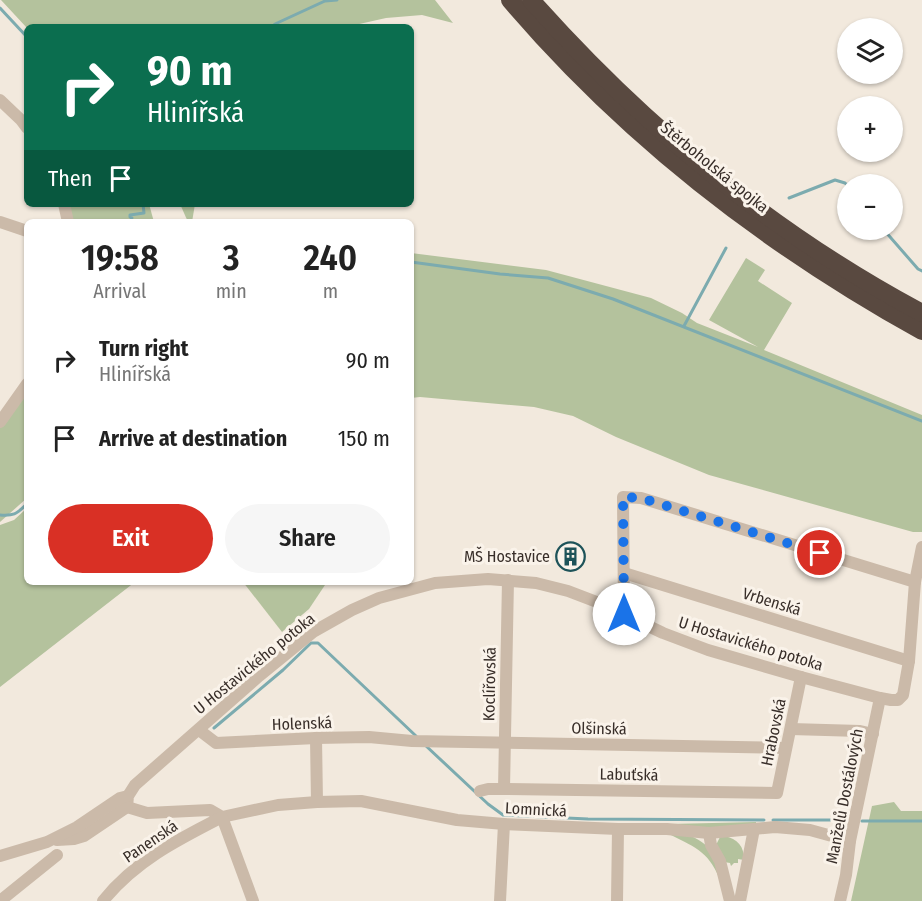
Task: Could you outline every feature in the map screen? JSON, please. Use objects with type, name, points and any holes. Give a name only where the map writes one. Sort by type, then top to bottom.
[{"type":"highway","name":"Štěrboholská spojka","points":[[510,0],[611,106],[718,198],[816,267],[922,331]]},
{"type":"highway","name":"Štěrboholská spojka","points":[[531,0],[616,89],[724,183],[838,264],[922,313]]},
{"type":"street","points":[[0,100],[24,124]]},
{"type":"street","points":[[0,222],[24,230]]},
{"type":"street","points":[[0,422],[24,388]]},
{"type":"street","points":[[624,614],[623,497],[641,498],[915,582]]},
{"type":"street","points":[[909,661],[915,582],[922,547]]},
{"type":"street","name":"Vrbenská","points":[[624,573],[909,661]]},
{"type":"street","name":"U Hostavického potoka","points":[[128,802],[135,785],[259,676],[313,632],[351,610],[379,598],[435,583],[470,579],[508,580],[536,583],[568,591],[663,633],[708,650],[891,700],[898,700],[903,694],[909,661]]},
{"type":"street","name":"Koclířovská","points":[[504,789],[508,580]]},
{"type":"street","name":"Hrabovská","points":[[777,793],[801,677]]},
{"type":"street","name":"Manželů Dostálových","points":[[840,901],[880,698]]},
{"type":"street","points":[[790,729],[860,730],[873,734]]},
{"type":"street","name":"Holenská","points":[[198,730],[216,743],[369,737],[412,741]]},
{"type":"street","points":[[316,738],[318,802]]},
{"type":"street","name":"Olšinská","points":[[412,741],[786,748]]},
{"type":"street","name":"Labuťská","points":[[480,791],[504,789],[777,793]]},
{"type":"street","name":"Lomnická","points":[[128,802],[147,813],[210,810],[222,817],[278,805],[361,801],[458,820],[504,824],[667,829],[709,833],[775,827],[810,830],[850,841]]},
{"type":"street","points":[[0,856],[47,842],[84,837],[128,802]]},
{"type":"street","points":[[222,817],[253,901]]},
{"type":"street","name":"Panenská","points":[[103,901],[139,865],[170,844],[222,817]]},
{"type":"street","points":[[500,901],[504,824]]},
{"type":"street","points":[[617,901],[618,829]]},
{"type":"street","points":[[740,901],[753,829]]},
{"type":"street","points":[[709,833],[711,845],[720,861],[729,901]]},
{"type":"street","points":[[8,899],[57,855]]},
{"type":"green space","points":[[1,0],[435,0],[453,23],[422,15],[386,18],[359,24],[24,25]]},
{"type":"green space","points":[[63,207],[150,207],[153,219],[65,219]]},
{"type":"green space","points":[[181,207],[194,207],[192,219],[187,219]]},
{"type":"green space","points":[[414,253],[546,270],[651,298],[697,323],[758,347],[709,320],[746,258],[765,270],[758,281],[792,303],[764,350],[922,415],[922,532],[913,532],[709,475],[616,437],[573,416],[534,407],[414,398]]},
{"type":"green space","points":[[24,393],[24,501],[0,522],[0,426]]},
{"type":"green space","points":[[24,511],[24,585],[131,585],[0,687],[0,525],[14,520]]},
{"type":"green space","points":[[245,585],[325,585],[309,609],[282,632]]},
{"type":"green space","points":[[894,802],[901,811],[922,811],[922,901],[851,901],[872,806]]},
{"type":"green space","points":[[756,822],[756,824],[707,829],[669,824]]},
{"type":"green space","points":[[684,833],[702,842],[711,852],[722,884],[712,865],[702,853],[669,834]]},
{"type":"green space","points":[[724,836],[739,844],[744,860],[738,859],[738,863],[731,866],[730,863],[724,862],[716,845],[720,837]]},
{"type":"waterway","points":[[275,24],[325,1],[337,0]]},
{"type":"waterway","points":[[0,8],[24,34]]},
{"type":"waterway","points":[[789,198],[837,181]]},
{"type":"waterway","points":[[131,219],[130,215],[144,213],[143,207]]},
{"type":"waterway","points":[[893,240],[922,271]]},
{"type":"waterway","points":[[684,326],[726,248]]},
{"type":"waterway","points":[[414,262],[548,278],[613,299],[922,421]]},
{"type":"waterway","points":[[0,515],[15,514],[24,507]]},
{"type":"waterway","points":[[214,728],[283,670],[311,643],[318,643],[416,736]]},
{"type":"waterway","points":[[425,745],[488,804],[503,815],[588,819],[764,820]]},
{"type":"waterway","points":[[773,820],[846,820]]},
{"type":"waterway","points":[[862,821],[922,821]]},
{"type":"place","name":"MŠ Hostavice","points":[[571,556]]},
{"type":"route","points":[[624,614],[623,497],[641,498],[820,553]]}]
